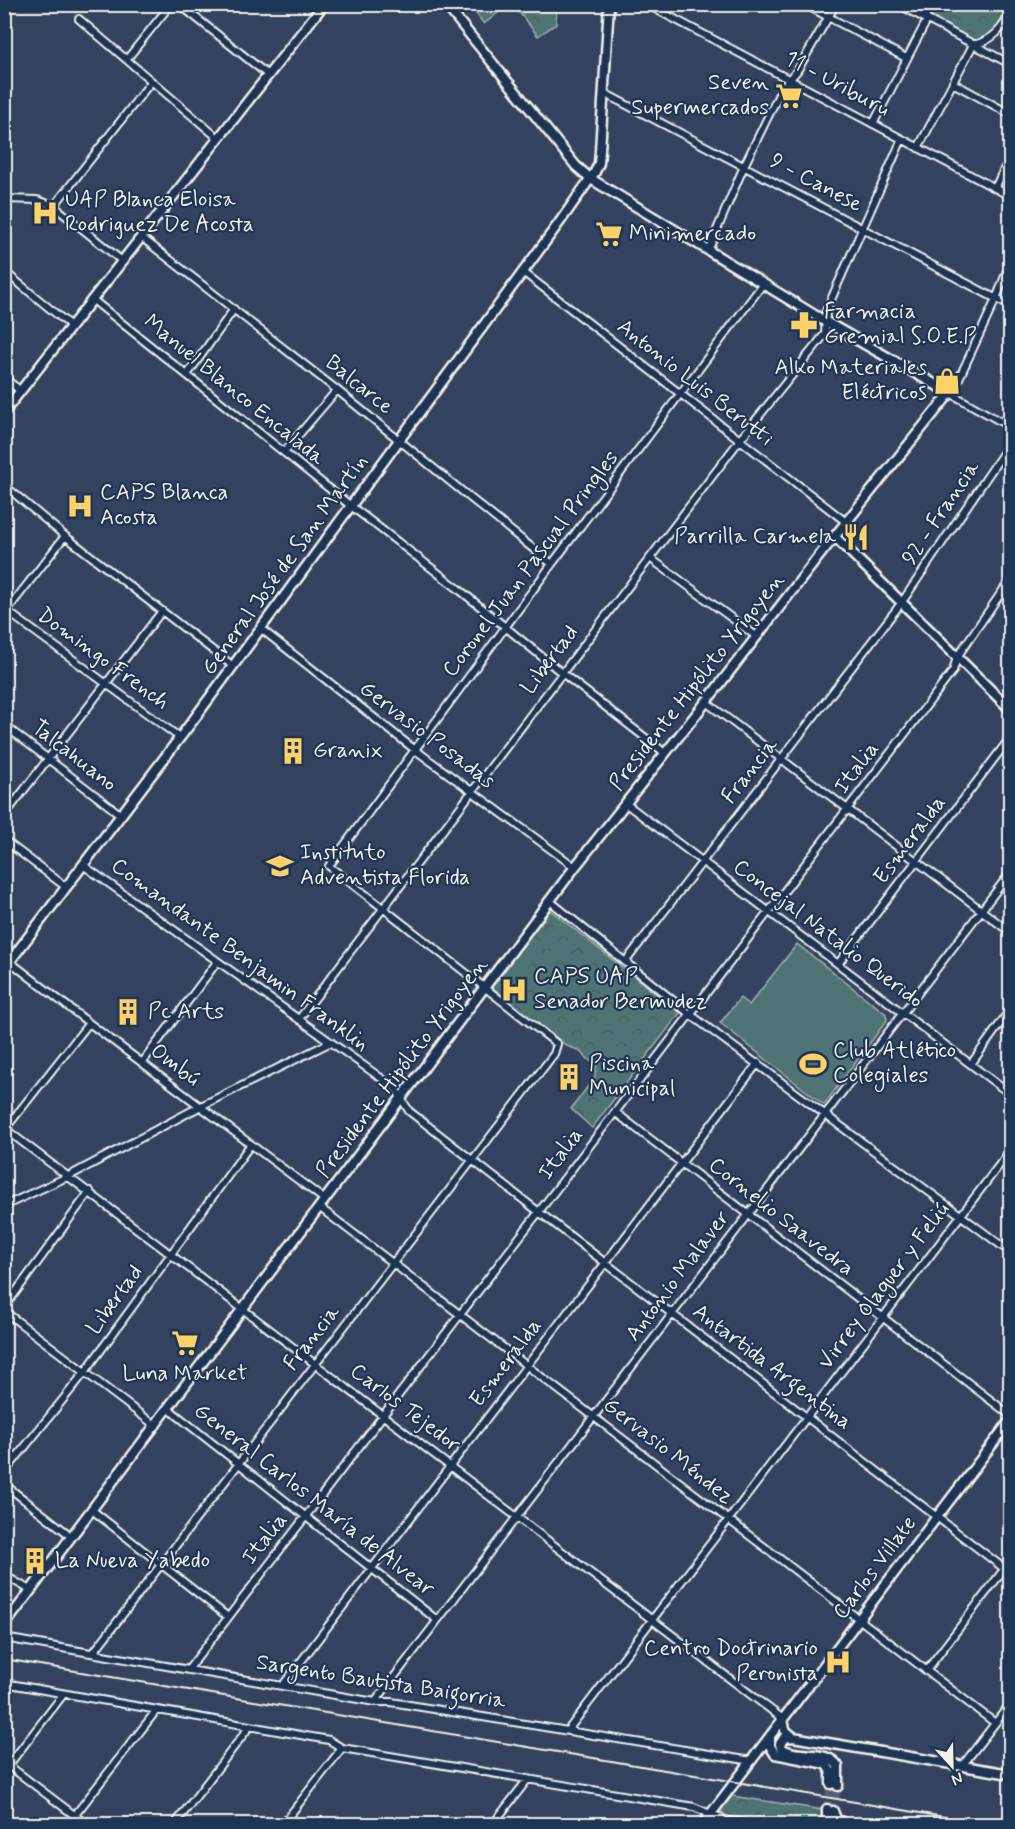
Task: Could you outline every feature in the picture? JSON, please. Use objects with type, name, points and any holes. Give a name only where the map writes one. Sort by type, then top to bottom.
[{"type":"street","points":[[127,59],[171,4]]},
{"type":"street","points":[[179,4],[268,75]]},
{"type":"street","points":[[445,4],[576,166],[591,179],[826,322],[1011,427]]},
{"type":"street","name":"General José de San Martín","points":[[6,962],[121,815],[591,179],[599,163],[609,4]]},
{"type":"street","name":"11 - Uriburu","points":[[646,4],[1011,196]]},
{"type":"street","points":[[804,4],[906,58]]},
{"type":"street","points":[[708,251],[744,166],[782,88],[797,71],[830,18],[836,4]]},
{"type":"street","points":[[898,4],[1011,64]]},
{"type":"street","points":[[873,124],[927,20],[922,4]]},
{"type":"street","points":[[4,412],[268,75],[319,6]]},
{"type":"street","points":[[918,148],[973,45],[999,32],[1011,10]]},
{"type":"street","points":[[79,19],[218,138]]},
{"type":"street","points":[[54,206],[151,82]]},
{"type":"street","points":[[953,83],[1011,114]]},
{"type":"street","name":"9 - Canese","points":[[604,93],[1011,306]]},
{"type":"street","name":"Libertad","points":[[299,1019],[739,441],[825,334],[826,311],[902,139]]},
{"type":"street","points":[[995,188],[1011,157]]},
{"type":"street","points":[[4,199],[37,200],[54,206],[122,261]]},
{"type":"street","name":"Balcarce","points":[[141,237],[337,390],[552,564]]},
{"type":"street","points":[[950,393],[956,385],[1011,264]]},
{"type":"street","points":[[4,270],[71,327]]},
{"type":"street","name":"Antonio Luis Berutti","points":[[523,272],[846,522]]},
{"type":"street","name":"Coronel Juan Pascual Pringles","points":[[383,909],[329,866],[414,749],[763,284]]},
{"type":"street","name":"Manuel Blanco Encalada","points":[[93,300],[665,753]]},
{"type":"street","points":[[187,375],[234,309]]},
{"type":"street","points":[[4,378],[21,391]]},
{"type":"street","points":[[284,452],[337,390]]},
{"type":"street","name":"Presidente Hipólito Yrigoyen","points":[[4,1626],[575,867],[950,393]]},
{"type":"street","name":"92 - Francia","points":[[902,602],[1011,443]]},
{"type":"street","points":[[4,485],[65,536],[232,666]]},
{"type":"street","points":[[5,611],[65,536]]},
{"type":"street","points":[[835,537],[1011,709]]},
{"type":"street","points":[[650,558],[756,636]]},
{"type":"street","name":"Italia","points":[[188,1670],[953,671],[957,657],[1011,580]]},
{"type":"street","name":"Francia","points":[[626,961],[902,602]]},
{"type":"street","name":"Domingo French","points":[[5,611],[179,737]]},
{"type":"street","points":[[4,816],[162,611]]},
{"type":"street","name":"Gervasio Posadas","points":[[260,628],[414,749],[575,867]]},
{"type":"street","points":[[706,702],[1011,932]]},
{"type":"street","name":"Talcahuano","points":[[4,725],[121,815]]},
{"type":"street","name":"Esmeralda","points":[[838,964],[1011,738]]},
{"type":"street","name":"Concejal Natalio Querido","points":[[625,803],[1011,1094]]},
{"type":"street","points":[[4,840],[66,887]]},
{"type":"street","name":"Comandante Benjamin Franklin","points":[[83,865],[395,1088],[401,1098]]},
{"type":"street","name":"Antonio Malaver","points":[[375,1702],[1011,873]]},
{"type":"street","points":[[550,901],[691,1015],[1011,1252]]},
{"type":"street","points":[[383,909],[485,988]]},
{"type":"street","name":"Ombú","points":[[6,962],[251,1144],[322,1203]]},
{"type":"street","points":[[142,1063],[217,962]]},
{"type":"street","name":"Francia","points":[[93,1653],[554,1054],[557,1044],[485,988]]},
{"type":"street","points":[[971,1064],[1011,1010]]},
{"type":"street","points":[[5,1128],[89,1023]]},
{"type":"street","points":[[4,1206],[69,1176],[199,1107],[331,1042]]},
{"type":"street","name":"Esmeralda","points":[[283,1685],[758,1063]]},
{"type":"street","name":"Antartida Argentina","points":[[401,1098],[409,1111],[472,1160],[1008,1570]]},
{"type":"street","name":"Cornelio Saavedra","points":[[615,1112],[1011,1414]]},
{"type":"street","name":"Carlos Tejedor","points":[[5,1128],[783,1719]]},
{"type":"street","name":"Libertad","points":[[4,1473],[85,1372],[251,1144]]},
{"type":"street","name":"Virrey Olaguer y Feliú","points":[[568,1730],[1011,1151]]},
{"type":"street","points":[[4,1310],[90,1191]]},
{"type":"street","name":"Gervasio Méndez","points":[[322,1203],[392,1264],[995,1723]]},
{"type":"street","name":"General Carlos María de Alvear","points":[[4,1310],[156,1426]]},
{"type":"street","name":"General Carlos María de Alvear","points":[[169,1409],[437,1620]]},
{"type":"street","name":"Carlos Villate","points":[[703,1824],[1011,1421]]},
{"type":"street","points":[[4,1484],[71,1536]]},
{"type":"street","points":[[92,1510],[228,1617]]},
{"type":"street","points":[[926,1671],[1008,1570]]},
{"type":"street","points":[[4,1575],[30,1590]]},
{"type":"street","name":"Sargento Bautista Baigorria","points":[[4,1638],[375,1702],[391,1702],[752,1761]]},
{"type":"street","points":[[4,1683],[329,1740],[342,1748],[694,1807],[726,1821],[743,1824]]},
{"type":"street","points":[[4,1772],[7,1763],[63,1695]]},
{"type":"street","points":[[962,1766],[1011,1704]]},
{"type":"street","points":[[68,1824],[156,1711]]},
{"type":"street","points":[[783,1719],[785,1730],[793,1737]]},
{"type":"street","points":[[175,1824],[250,1726]]},
{"type":"street","points":[[770,1736],[770,1746],[775,1754],[826,1764],[831,1772],[834,1785],[839,1772],[838,1766],[831,1759],[781,1748],[780,1744],[784,1738],[793,1737],[1011,1774]]},
{"type":"street","points":[[287,1823],[342,1748]]},
{"type":"street","points":[[7,1763],[86,1824]]},
{"type":"street","points":[[495,1824],[528,1779]]},
{"type":"street","points":[[830,1824],[827,1816],[830,1810],[836,1819],[846,1824]]},
{"type":"green space","points":[[922,4],[1010,4],[1010,10],[999,32],[978,44],[927,20]]},
{"type":"green space","points":[[469,5],[557,5],[556,24],[538,36],[514,6],[507,11],[504,8],[484,24]]},
{"type":"green space","points":[[550,910],[680,1013],[592,1128],[571,1109],[595,1077],[596,1066],[578,1050],[567,1046],[491,987]]},
{"type":"green space","name":"Club Atlético Colegiales","points":[[797,944],[886,1014],[887,1020],[824,1105],[720,1023],[740,998],[749,1005]]},
{"type":"green space","points":[[732,1796],[823,1810],[822,1824],[781,1824],[725,1817],[721,1810]]},
{"type":"tunnel","points":[[827,1809],[831,1784]]},
{"type":"tunnel","points":[[833,1811],[838,1786]]},
{"type":"railway","points":[[4,1659],[986,1824]]},
{"type":"place","name":"Seven Supermercados","points":[[789,96]]},
{"type":"place","name":"UAP Blanca Eloisa Rodriguez De Acosta","points":[[45,213]]},
{"type":"place","name":"Minimercado","points":[[609,234]]},
{"type":"place","name":"Farmacia Gremial S.O.E.P","points":[[804,325]]},
{"type":"place","name":"Alko Materiales Eléctricos","points":[[947,381]]},
{"type":"place","name":"CAPS Blanca Acosta","points":[[80,506]]},
{"type":"place","name":"Parrilla Carmela","points":[[856,537]]},
{"type":"place","name":"Granix","points":[[293,751]]},
{"type":"place","name":"Instituto Adventista Florida","points":[[280,866]]},
{"type":"place","name":"CAPS UAP Senador Bermudez","points":[[514,990]]},
{"type":"place","name":"Pc Arts","points":[[128,1012]]},
{"type":"place","name":"Club Atlético Colegiales","points":[[813,1064]]},
{"type":"place","name":"Piscina Municipal","points":[[569,1077]]},
{"type":"place","name":"Luna Market","points":[[185,1343]]},
{"type":"place","name":"La Nueva Yabedo","points":[[35,1561]]},
{"type":"place","name":"Centro Doctrinario Peronista","points":[[838,1662]]}]
